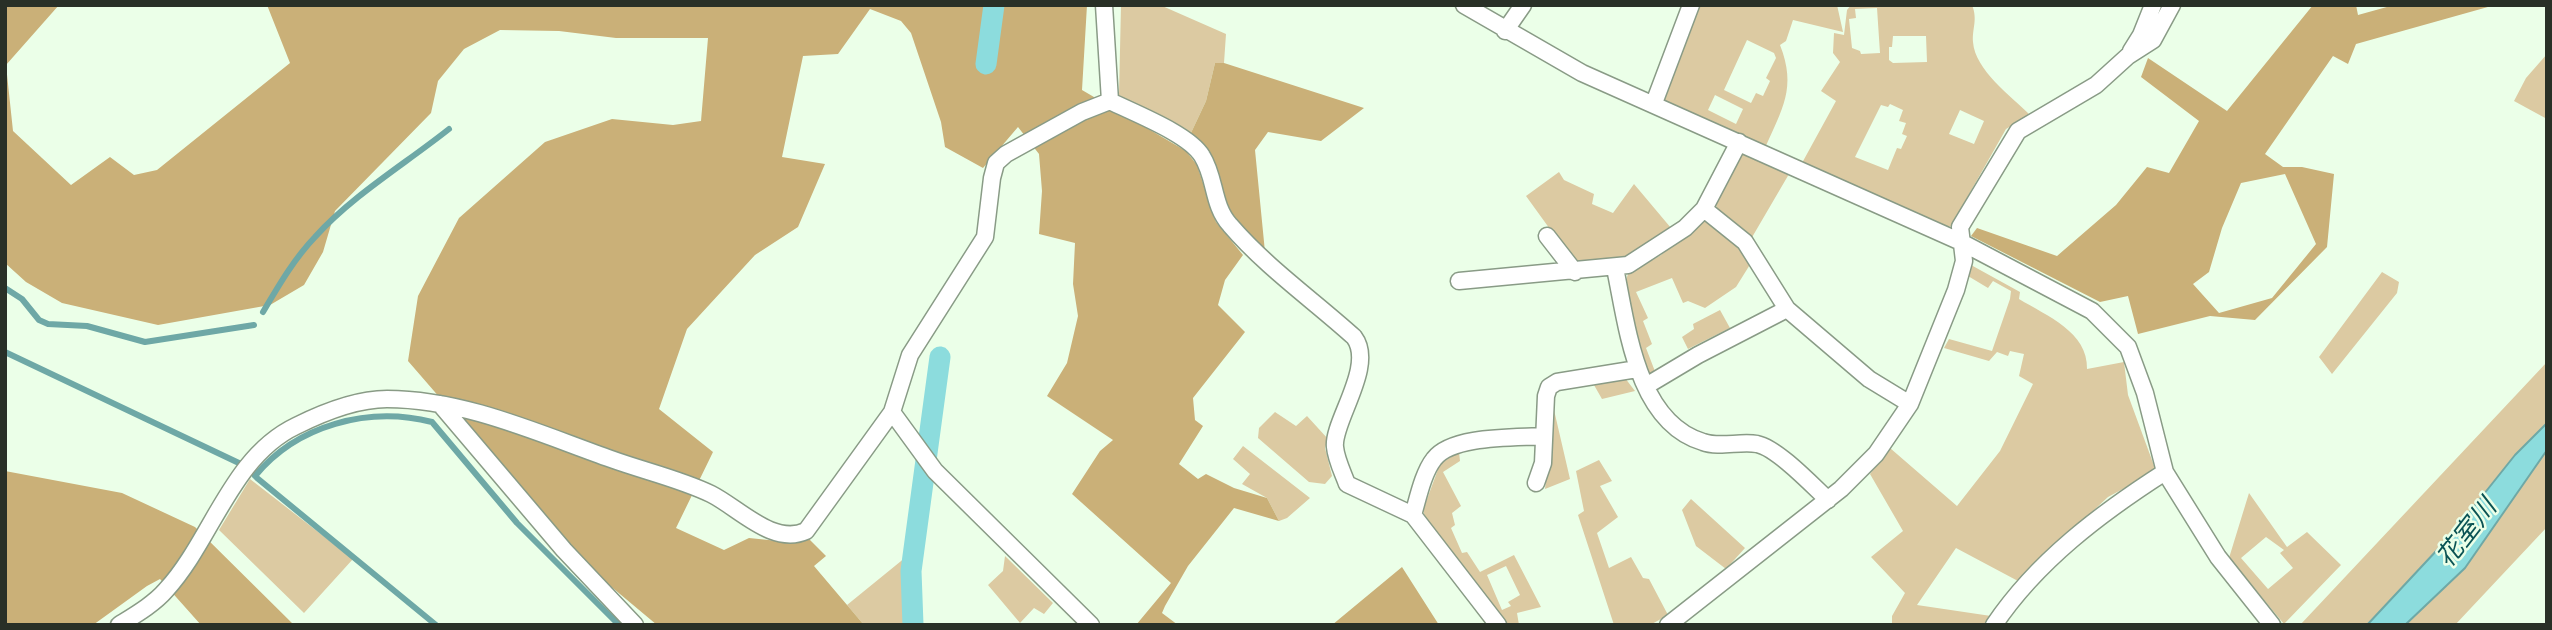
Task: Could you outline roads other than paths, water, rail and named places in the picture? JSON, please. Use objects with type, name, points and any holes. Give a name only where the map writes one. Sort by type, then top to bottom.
[{"type":"street","points":[[1104,5],[1111,100]]},
{"type":"street","points":[[1464,5],[1505,31],[1582,72],[1961,242],[2092,312],[2115,331],[2128,347],[2145,393],[2165,472],[2218,557],[2272,625]]},
{"type":"street","points":[[1505,31],[1522,5]]},
{"type":"street","points":[[1654,103],[1691,5]]},
{"type":"street","points":[[2128,56],[2141,36],[2152,5]]},
{"type":"street","points":[[1668,625],[1828,500],[1876,454],[1910,404],[1956,290],[1964,261],[1960,227],[2018,131],[2096,85],[2128,56],[2153,40],[2172,5]]},
{"type":"street","points":[[119,625],[164,593],[252,462],[274,439],[304,422],[356,403],[387,399],[440,404],[490,417],[709,494],[769,530],[796,535],[806,531],[892,412],[910,355],[985,237],[996,163],[1006,154],[1060,124],[1111,100]]},
{"type":"street","points":[[1111,100],[1184,140],[1202,154],[1209,172],[1212,192],[1229,224],[1354,337],[1360,349],[1357,374],[1334,446],[1348,484],[1413,515],[1498,625]]},
{"type":"street","points":[[1459,281],[1628,265],[1656,249],[1704,209],[1739,142]]},
{"type":"street","points":[[1704,209],[1745,242],[1787,309],[1869,379],[1910,404]]},
{"type":"street","points":[[1547,236],[1575,272]]},
{"type":"street","points":[[1615,268],[1637,369],[1660,411],[1679,429],[1703,443],[1763,446],[1828,500]]},
{"type":"street","points":[[1646,386],[1698,355],[1787,309]]},
{"type":"street","points":[[1536,483],[1543,463],[1549,387],[1557,382],[1637,369]]},
{"type":"street","points":[[440,404],[564,550],[635,625]]},
{"type":"street","points":[[892,412],[935,471],[1091,625]]},
{"type":"street","points":[[1413,515],[1434,459],[1445,449],[1461,443],[1544,436]]},
{"type":"street","points":[[1994,625],[2016,593],[2071,541],[2111,507],[2165,472]]},
{"type":"water","name":"花室川","points":[[2547,423],[2547,450],[2465,568],[2405,625],[2367,625],[2452,534],[2515,455]]},
{"type":"waterway","points":[[986,64],[994,5]]},
{"type":"waterway","points":[[263,312],[307,245],[330,222],[362,194],[449,129]]},
{"type":"waterway","points":[[5,288],[22,299],[39,320],[48,324],[87,326],[145,342],[254,325]]},
{"type":"waterway","points":[[5,352],[241,464]]},
{"type":"waterway","points":[[913,625],[911,571],[940,357]]},
{"type":"waterway","points":[[255,476],[272,458],[291,444],[335,424],[383,417],[432,422],[517,523],[619,625]]},
{"type":"waterway","points":[[257,478],[436,625]]}]
